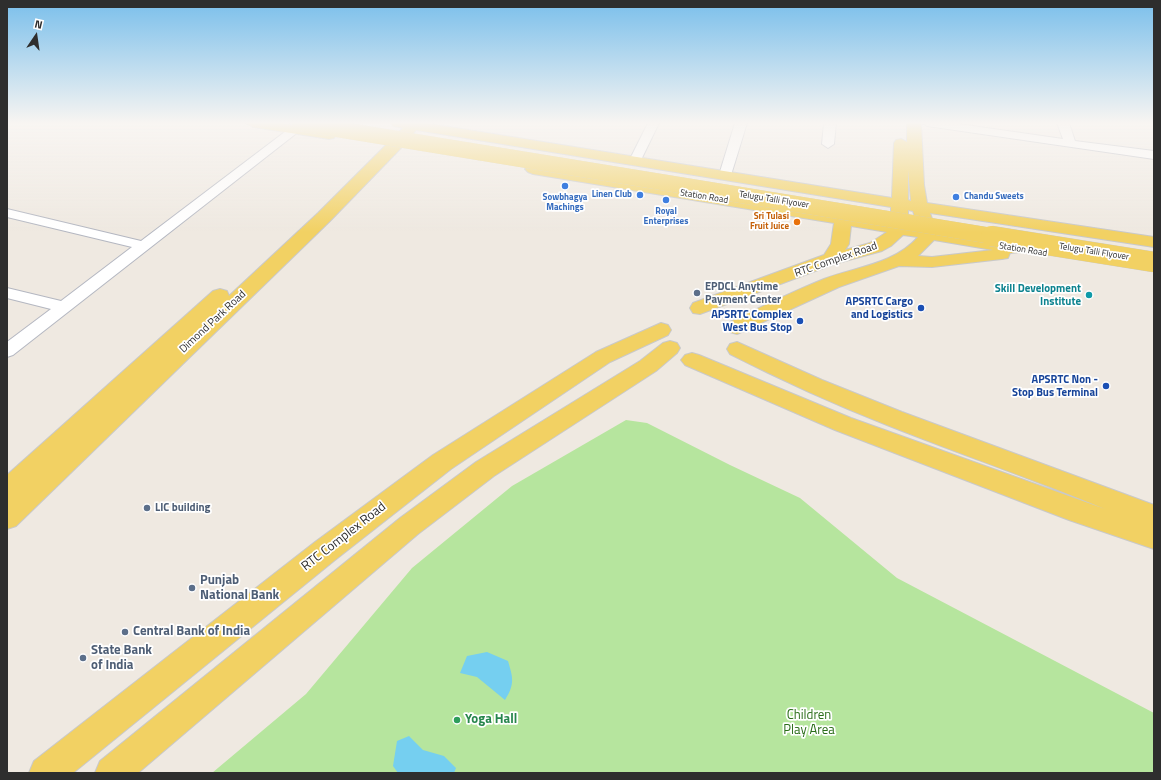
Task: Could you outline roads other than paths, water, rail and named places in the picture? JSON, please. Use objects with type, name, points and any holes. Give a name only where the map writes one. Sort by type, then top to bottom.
[{"type":"main road","name":"Dimond Park Road","points":[[7,490],[372,159]]},
{"type":"main road","name":"Dimond Park Road","points":[[7,518],[319,222],[375,159]]},
{"type":"main road","name":"Station Road","points":[[481,159],[1154,271]]},
{"type":"main road","name":"Telugu Talli Flyover","points":[[503,159],[1154,262]]},
{"type":"main road","name":"Telugu Talli Flyover","points":[[576,159],[1154,252]]},
{"type":"main road","points":[[625,159],[900,204],[1154,242]]},
{"type":"main road","points":[[899,229],[901,159]]},
{"type":"main road","points":[[915,159],[916,185],[920,207],[930,235]]},
{"type":"main road","points":[[830,259],[840,244],[843,220]]},
{"type":"main road","name":"RTC Complex Road","points":[[46,773],[325,551],[442,462],[603,357],[679,328],[764,286],[830,259],[859,254],[874,248],[887,241],[899,229]]},
{"type":"main road","name":"RTC Complex Road","points":[[679,328],[706,362],[719,360],[730,356],[737,338],[794,299],[834,282],[898,261],[924,243],[930,235]]},
{"type":"main road","points":[[898,261],[932,262],[1028,251]]},
{"type":"main road","points":[[679,328],[722,314],[737,338],[790,376],[947,440],[1087,489],[1113,502],[1154,516]]},
{"type":"main road","points":[[679,328],[843,424],[1078,512],[1154,537]]},
{"type":"main road","name":"RTC Complex Road","points":[[112,773],[422,517],[485,469],[648,366],[679,328]]},
{"type":"street","points":[[7,351],[146,246],[256,159]]},
{"type":"street","points":[[725,175],[730,159]]},
{"type":"street","points":[[7,213],[146,246]]},
{"type":"street","points":[[7,293],[64,308]]},
{"type":"water","points":[[487,652],[508,661],[512,685],[505,700],[477,677],[460,673],[467,656]]},
{"type":"water","points":[[409,736],[423,750],[444,756],[456,768],[454,773],[398,773],[393,766],[397,741]]},
{"type":"place","name":"Sowbhagya Machings","points":[[565,186]]},
{"type":"place","name":"Linen Club","points":[[640,195]]},
{"type":"place","name":"Chandu Sweets","points":[[956,197]]},
{"type":"place","name":"Royal Enterprises","points":[[666,200]]},
{"type":"place","name":"Sri Tulasi Fruit Juice","points":[[797,222]]},
{"type":"place","name":"EPDCL Anytime Payment Center","points":[[697,293]]},
{"type":"place","name":"Skill Development Institute","points":[[1089,295]]},
{"type":"place","name":"APSRTC Cargo and Logistics","points":[[921,308]]},
{"type":"place","name":"APSRTC Complex West Bus Stop","points":[[800,321]]},
{"type":"place","name":"APSRTC Non - Stop Bus Terminal","points":[[1106,386]]},
{"type":"place","name":"LIC building","points":[[147,508]]},
{"type":"place","name":"Punjab National Bank","points":[[192,588]]},
{"type":"place","name":"Central Bank of India","points":[[125,632]]},
{"type":"place","name":"State Bank of India","points":[[83,658]]},
{"type":"place","name":"Yoga Hall","points":[[457,720]]},
{"type":"park label","name":"Children Play Area","points":[[809,724]]}]
